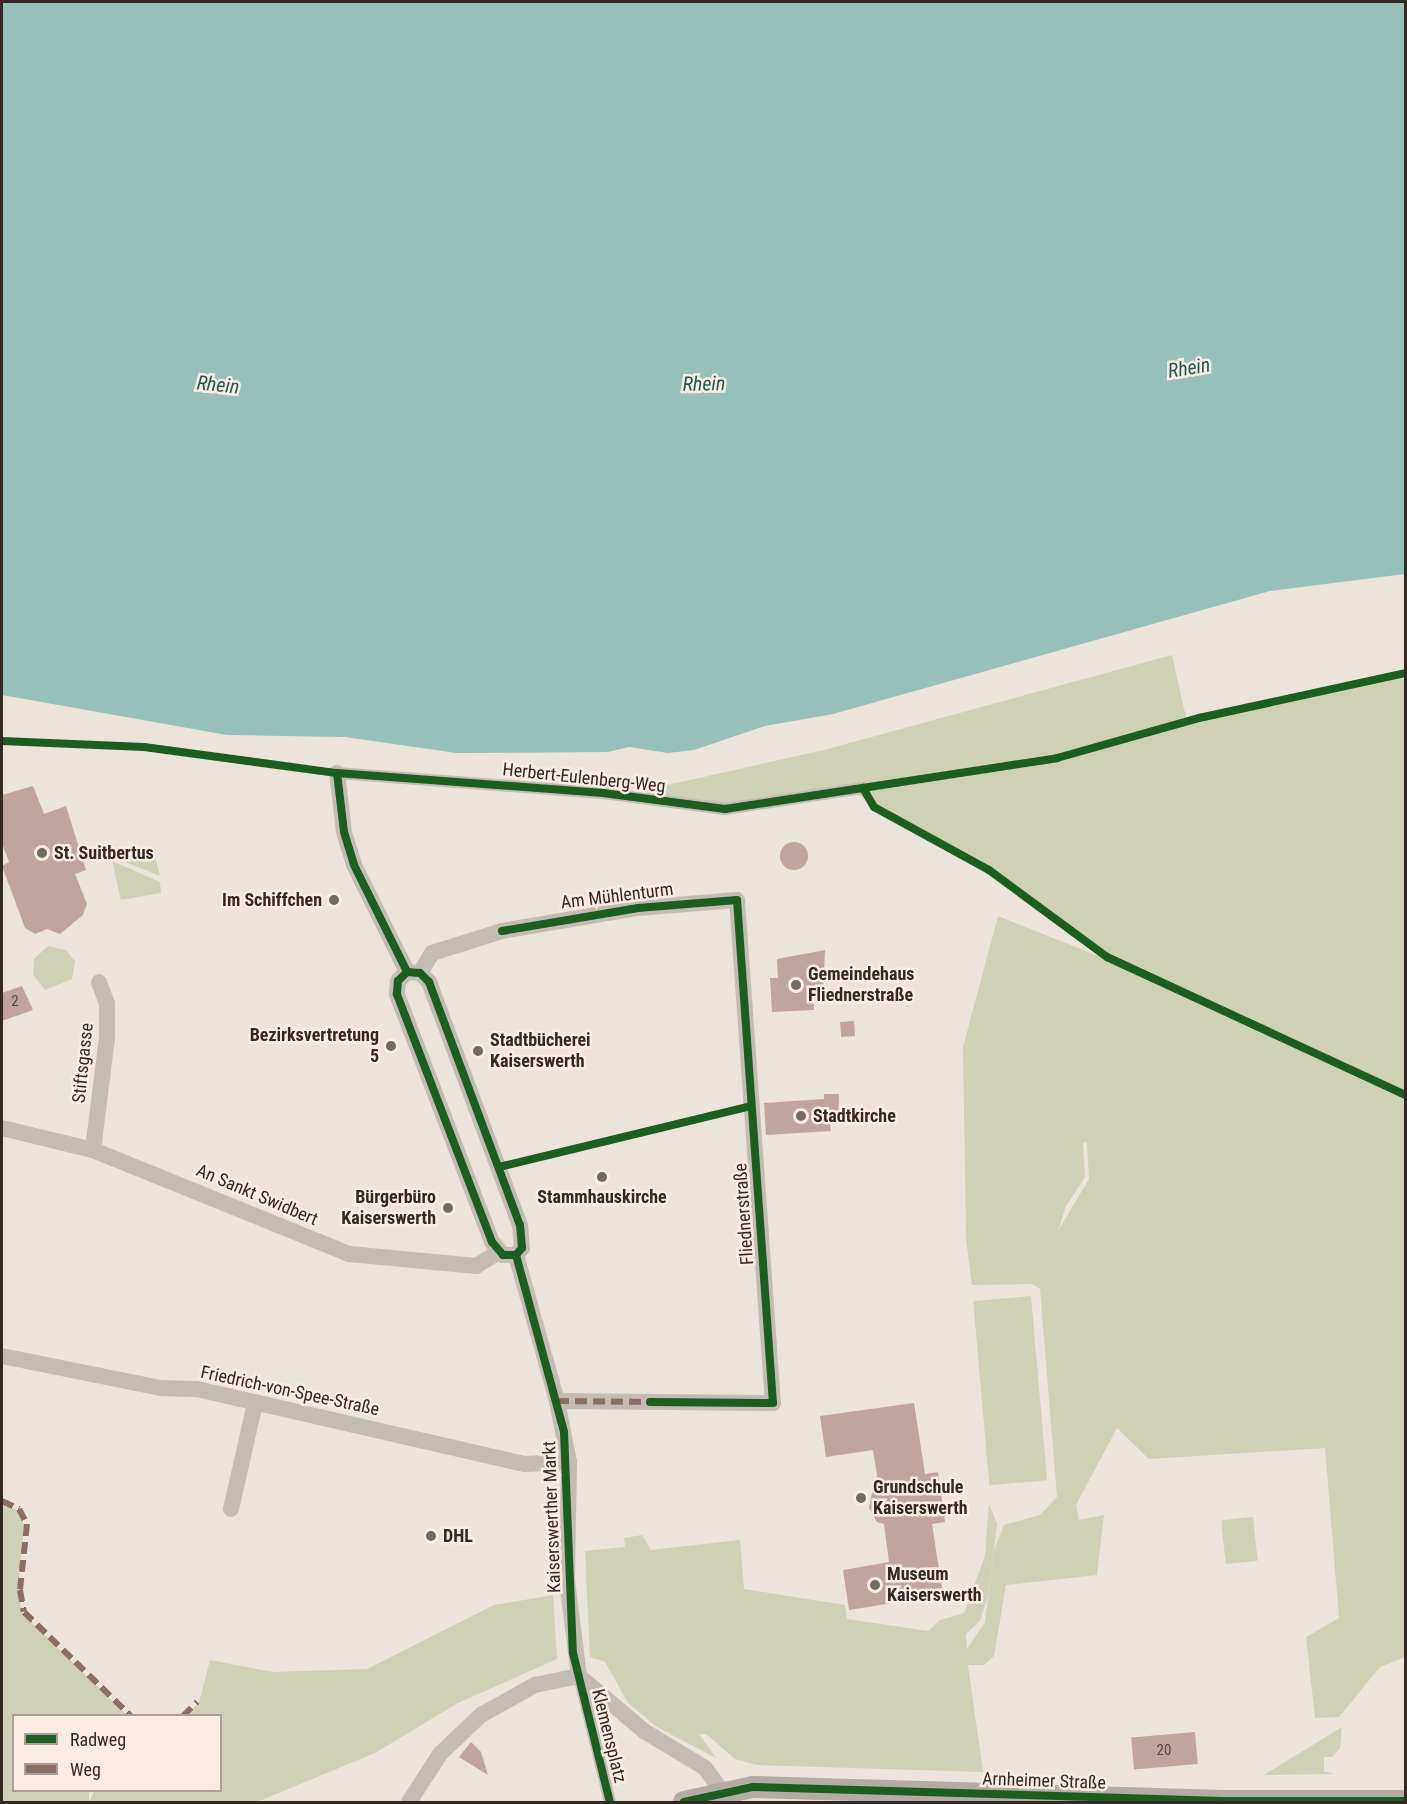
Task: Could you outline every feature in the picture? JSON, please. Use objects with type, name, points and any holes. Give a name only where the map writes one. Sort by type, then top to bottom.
[{"type":"main road","name":"Arnheimer Straße","points":[[684,1803],[753,1787],[846,1788],[1030,1799],[1406,1801]]},
{"type":"street","name":"Herbert-Eulenberg-Weg","points":[[337,773],[603,793],[725,809],[863,788]]},
{"type":"street","name":"Kaiserswerther Markt","points":[[337,773],[344,832],[354,864],[414,972],[429,982],[520,1225],[522,1248],[516,1255],[557,1401],[569,1462],[567,1551],[573,1653],[579,1676]]},
{"type":"street","name":"Am Mühlenturm","points":[[414,972],[432,953],[502,931],[638,908],[736,900]]},
{"type":"street","name":"Fliednerstraße","points":[[557,1401],[773,1403],[736,900]]},
{"type":"street","points":[[414,972],[398,981],[397,994],[498,1252],[516,1255]]},
{"type":"street","name":"Stiftsgasse","points":[[93,1150],[107,1038],[107,1004],[99,982]]},
{"type":"street","name":"An Sankt Swidbert","points":[[2,1128],[93,1150],[349,1254],[476,1266],[498,1252]]},
{"type":"street","name":"Friedrich-von-Spee-Straße","points":[[2,1356],[255,1403],[525,1464],[569,1462]]},
{"type":"street","points":[[231,1509],[255,1403]]},
{"type":"street","points":[[409,1803],[450,1742],[481,1715],[535,1685],[579,1676]]},
{"type":"street","name":"Klemensplatz","points":[[579,1676],[628,1719],[705,1768],[723,1793]]},
{"type":"street","name":"Klemensplatz","points":[[579,1676],[610,1803]]},
{"type":"green space","points":[[1172,655],[1187,722],[1405,674],[1405,1092],[1109,955],[1019,887],[847,789],[727,805],[649,798],[645,790],[824,750]]},
{"type":"green space","points":[[147,848],[153,849],[160,876],[113,857]]},
{"type":"green space","points":[[112,861],[160,882],[161,893],[121,900]]},
{"type":"green space","points":[[998,916],[1106,959],[1405,1097],[1405,1657],[1380,1667],[1339,1717],[1315,1718],[1306,1637],[1339,1618],[1325,1448],[1149,1459],[1117,1428],[1076,1505],[1079,1520],[1104,1515],[1097,1575],[1006,1585],[994,1656],[984,1665],[968,1665],[983,1772],[757,1765],[735,1759],[706,1734],[699,1734],[716,1758],[657,1727],[628,1703],[605,1662],[590,1657],[585,1551],[625,1547],[624,1538],[642,1535],[651,1550],[740,1540],[744,1589],[845,1605],[847,1619],[928,1631],[940,1620],[964,1613],[985,1556],[989,1504],[997,1524],[988,1596],[980,1621],[966,1634],[967,1649],[985,1622],[994,1550],[1004,1525],[1040,1515],[1057,1497],[1040,1289],[1032,1284],[972,1285],[966,1239],[963,1047]],"holes":[[[1087,1142],[1089,1179],[1058,1231],[1066,1206],[1085,1177],[1083,1143]]]},
{"type":"green space","points":[[48,946],[66,950],[75,961],[72,979],[45,990],[33,975],[34,959]]},
{"type":"green space","points":[[1031,1296],[1047,1480],[989,1485],[973,1301]]},
{"type":"green space","points":[[2,1503],[17,1510],[24,1524],[18,1590],[22,1613],[126,1714],[12,1714],[12,1792],[89,1792],[89,1802],[2,1802]]},
{"type":"green space","points":[[1253,1517],[1258,1561],[1226,1564],[1221,1520]]},
{"type":"green space","points":[[553,1595],[557,1659],[458,1703],[375,1753],[257,1802],[89,1802],[94,1792],[222,1792],[222,1714],[187,1714],[199,1702],[210,1660],[273,1672],[367,1669],[494,1605]]},
{"type":"green space","points":[[1342,1727],[1340,1749],[1332,1757],[1324,1757],[1324,1771],[1334,1774],[1264,1775]]},
{"type":"water","name":"Rhein","points":[[2,2],[1405,2],[1405,574],[1270,591],[833,714],[765,726],[694,750],[668,753],[629,747],[608,752],[456,753],[345,737],[227,735],[2,695]]},
{"type":"building","name":"St. Suitbertus","points":[[33,786],[44,814],[66,806],[86,870],[75,874],[87,904],[83,915],[60,934],[47,929],[35,934],[25,928],[2,866],[9,862],[2,843],[2,795]]},
{"type":"building","points":[[794,842],[804,846],[808,856],[804,866],[794,870],[784,866],[780,856],[784,846]]},
{"type":"building","name":"Gemeindehaus Fliednerstraße","points":[[825,950],[823,991],[813,992],[814,1010],[772,1012],[770,978],[778,978],[777,959]]},
{"type":"building","points":[[22,986],[33,1010],[2,1021],[2,993]]},
{"type":"building","points":[[854,1021],[855,1036],[841,1037],[840,1022]]},
{"type":"building","name":"Stadtkirche","points":[[824,1094],[839,1094],[838,1123],[830,1124],[831,1131],[766,1135],[764,1103],[824,1099]]},
{"type":"building","name":"Grundschule Kaiserswerth","points":[[914,1403],[925,1474],[938,1472],[945,1522],[932,1524],[943,1595],[849,1610],[843,1570],[889,1562],[884,1524],[877,1522],[869,1508],[872,1493],[879,1488],[873,1450],[826,1457],[820,1416]]},
{"type":"building","points":[[1195,1732],[1198,1764],[1134,1769],[1131,1738]]},
{"type":"building","points":[[471,1742],[481,1752],[488,1775],[459,1757]]},
{"type":"marked path","points":[[557,1401],[653,1402]]},
{"type":"marked path","points":[[2,1501],[19,1509],[27,1524],[20,1590],[24,1612],[129,1714]]},
{"type":"marked path","points":[[185,1714],[197,1702]]},
{"type":"cycle path","points":[[2,741],[144,747],[337,773],[603,793],[725,809],[1057,758],[1199,718],[1406,673]]},
{"type":"cycle path","points":[[337,773],[344,832],[354,865],[407,972]]},
{"type":"cycle path","points":[[863,788],[874,807],[989,870],[1107,957],[1406,1095]]},
{"type":"cycle path","points":[[502,931],[638,908],[737,900],[773,1403],[650,1402]]},
{"type":"cycle path","points":[[407,972],[420,973],[429,982],[520,1225],[522,1248],[516,1255],[503,1255],[492,1242],[397,994],[398,981],[407,972]]},
{"type":"cycle path","points":[[499,1167],[751,1106]]},
{"type":"cycle path","points":[[516,1255],[564,1432],[573,1653],[610,1802]]},
{"type":"cycle path","points":[[684,1802],[753,1787],[1223,1801],[1406,1801]]},
{"type":"place","name":"St. Suitbertus","points":[[42,853]]},
{"type":"place","name":"Im Schiffchen","points":[[334,900]]},
{"type":"place","name":"Gemeindehaus Fliednerstraße","points":[[796,985]]},
{"type":"place","name":"Bezirksvertretung 5","points":[[391,1046]]},
{"type":"place","name":"Stadtbücherei Kaiserswerth","points":[[478,1051]]},
{"type":"place","name":"Stadtkirche","points":[[801,1116]]},
{"type":"place","name":"Stammhauskirche","points":[[602,1177]]},
{"type":"place","name":"Bürgerbüro Kaiserswerth","points":[[448,1208]]},
{"type":"place","name":"Grundschule Kaiserswerth","points":[[861,1498]]},
{"type":"place","name":"DHL","points":[[431,1536]]},
{"type":"place","name":"Museum Kaiserswerth","points":[[875,1585]]}]
